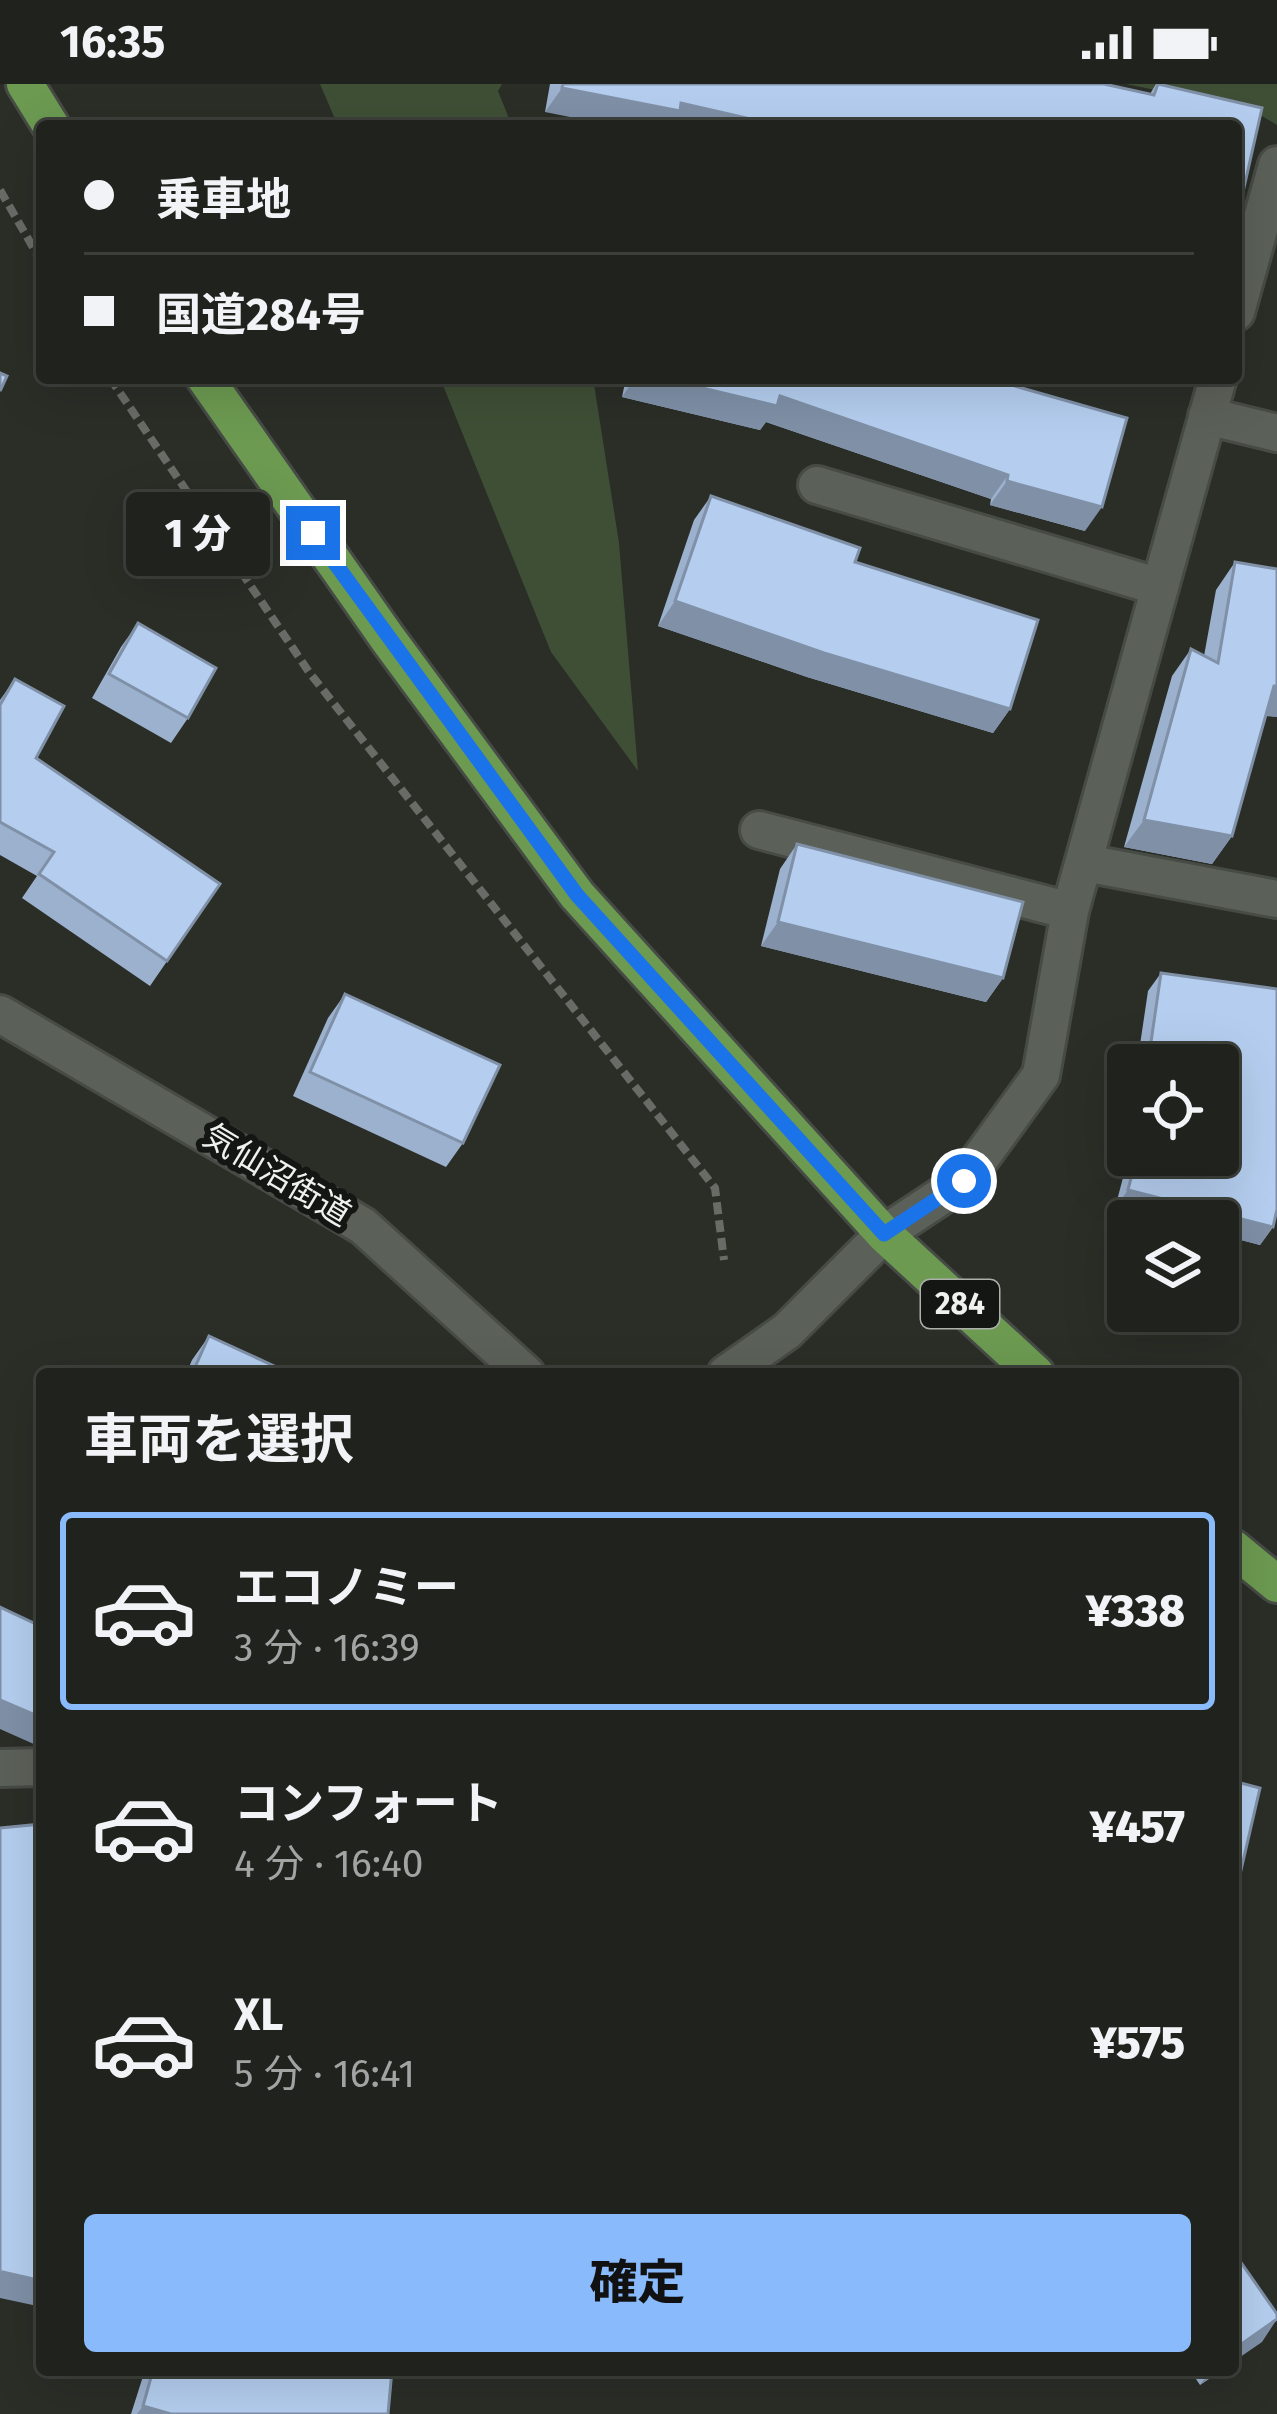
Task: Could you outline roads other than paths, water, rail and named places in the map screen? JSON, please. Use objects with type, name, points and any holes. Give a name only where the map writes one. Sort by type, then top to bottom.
[{"type":"highway","points":[[25,84],[47,120]]},
{"type":"highway","name":"284","points":[[209,384],[388,639],[577,895],[884,1234],[1029,1368]]},
{"type":"highway","points":[[1239,1553],[1277,1584]]},
{"type":"street","points":[[1242,290],[1277,165]]},
{"type":"street","points":[[735,1368],[787,1331],[884,1234],[964,1181],[1041,1075],[1070,910],[1216,384]]},
{"type":"street","points":[[1207,416],[1277,433]]},
{"type":"street","points":[[817,485],[1160,586]]},
{"type":"street","points":[[759,830],[1070,910]]},
{"type":"street","points":[[1084,863],[1277,899]]},
{"type":"street","name":"気仙沼街道","points":[[0,1014],[363,1226],[519,1368]]},
{"type":"street","points":[[0,1768],[36,1767]]}]
